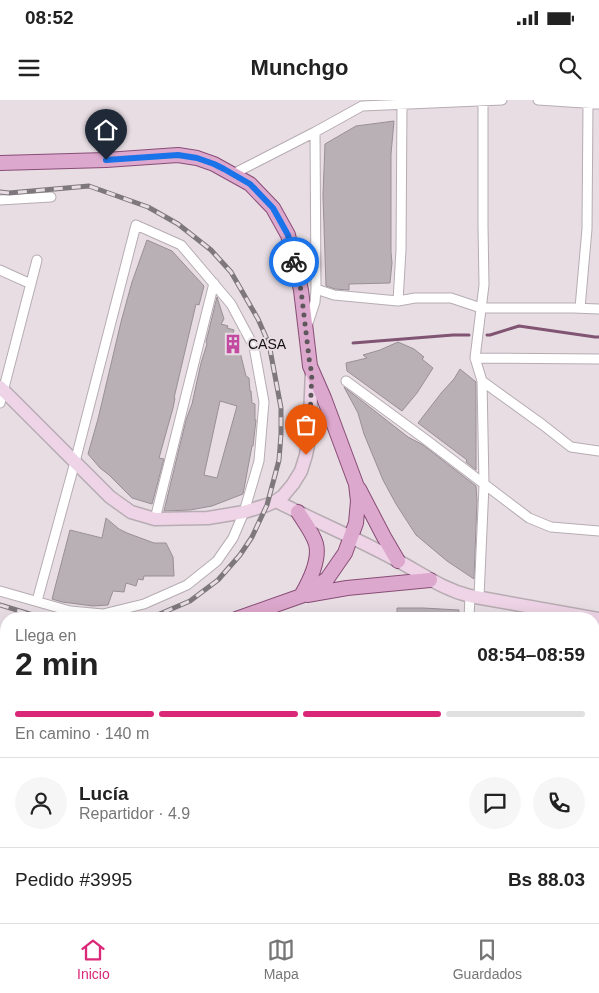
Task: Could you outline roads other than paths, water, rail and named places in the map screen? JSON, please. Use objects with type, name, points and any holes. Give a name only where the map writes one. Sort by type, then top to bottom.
[{"type":"main road","points":[[0,163],[106,160],[178,155],[197,158],[214,164],[250,184],[273,208],[288,235],[301,290],[312,372],[309,439],[306,455],[301,471],[293,484],[276,502],[244,512],[208,518],[155,519],[131,512],[110,497],[2,389]]},
{"type":"main road","points":[[310,366],[356,484],[398,561]]},
{"type":"main road","points":[[301,596],[327,579],[346,553],[356,523],[358,501],[356,484]]},
{"type":"main road","points":[[276,502],[398,561],[455,592],[560,612]]},
{"type":"main road","points":[[298,512],[316,545],[316,562],[310,580],[301,596]]},
{"type":"main road","points":[[256,612],[301,596],[347,588],[430,580]]},
{"type":"street","points":[[233,174],[362,106],[502,100]]},
{"type":"street","points":[[538,100],[599,104]]},
{"type":"street","points":[[471,612],[475,597],[484,485],[482,381],[475,358],[484,285],[483,101]]},
{"type":"street","points":[[398,301],[401,250],[402,104]]},
{"type":"street","points":[[580,308],[587,230],[588,104]]},
{"type":"street","points":[[306,328],[316,302],[315,132]]},
{"type":"street","points":[[0,200],[51,197]]},
{"type":"street","points":[[37,601],[76,462],[136,225],[181,245],[231,304],[254,347],[264,402],[259,461],[244,512],[233,538],[217,561],[187,586],[144,604],[111,612]]},
{"type":"street","points":[[0,403],[2,389],[37,260]]},
{"type":"street","points":[[0,270],[31,284]]},
{"type":"street","points":[[155,519],[214,284]]},
{"type":"street","points":[[316,289],[334,295],[398,301],[415,298],[451,298],[481,308],[599,309]]},
{"type":"street","points":[[475,358],[599,359]]},
{"type":"street","points":[[346,381],[528,518],[551,527],[599,531]]},
{"type":"street","points":[[482,381],[571,447],[599,452]]},
{"type":"street","points":[[0,591],[70,611],[81,612]]},
{"type":"waterway","points":[[487,335],[519,326],[599,337]]},
{"type":"waterway","points":[[353,343],[469,335]]},
{"type":"railway","points":[[0,192],[9,193],[89,186],[148,207],[178,224],[211,250],[231,272],[258,319],[269,344],[281,408],[281,434],[279,460],[267,505],[252,537],[240,555],[218,580],[190,601],[164,612]]},
{"type":"railway","points":[[0,605],[23,612]]},
{"type":"place","name":"CASA","points":[[233,344]]}]
